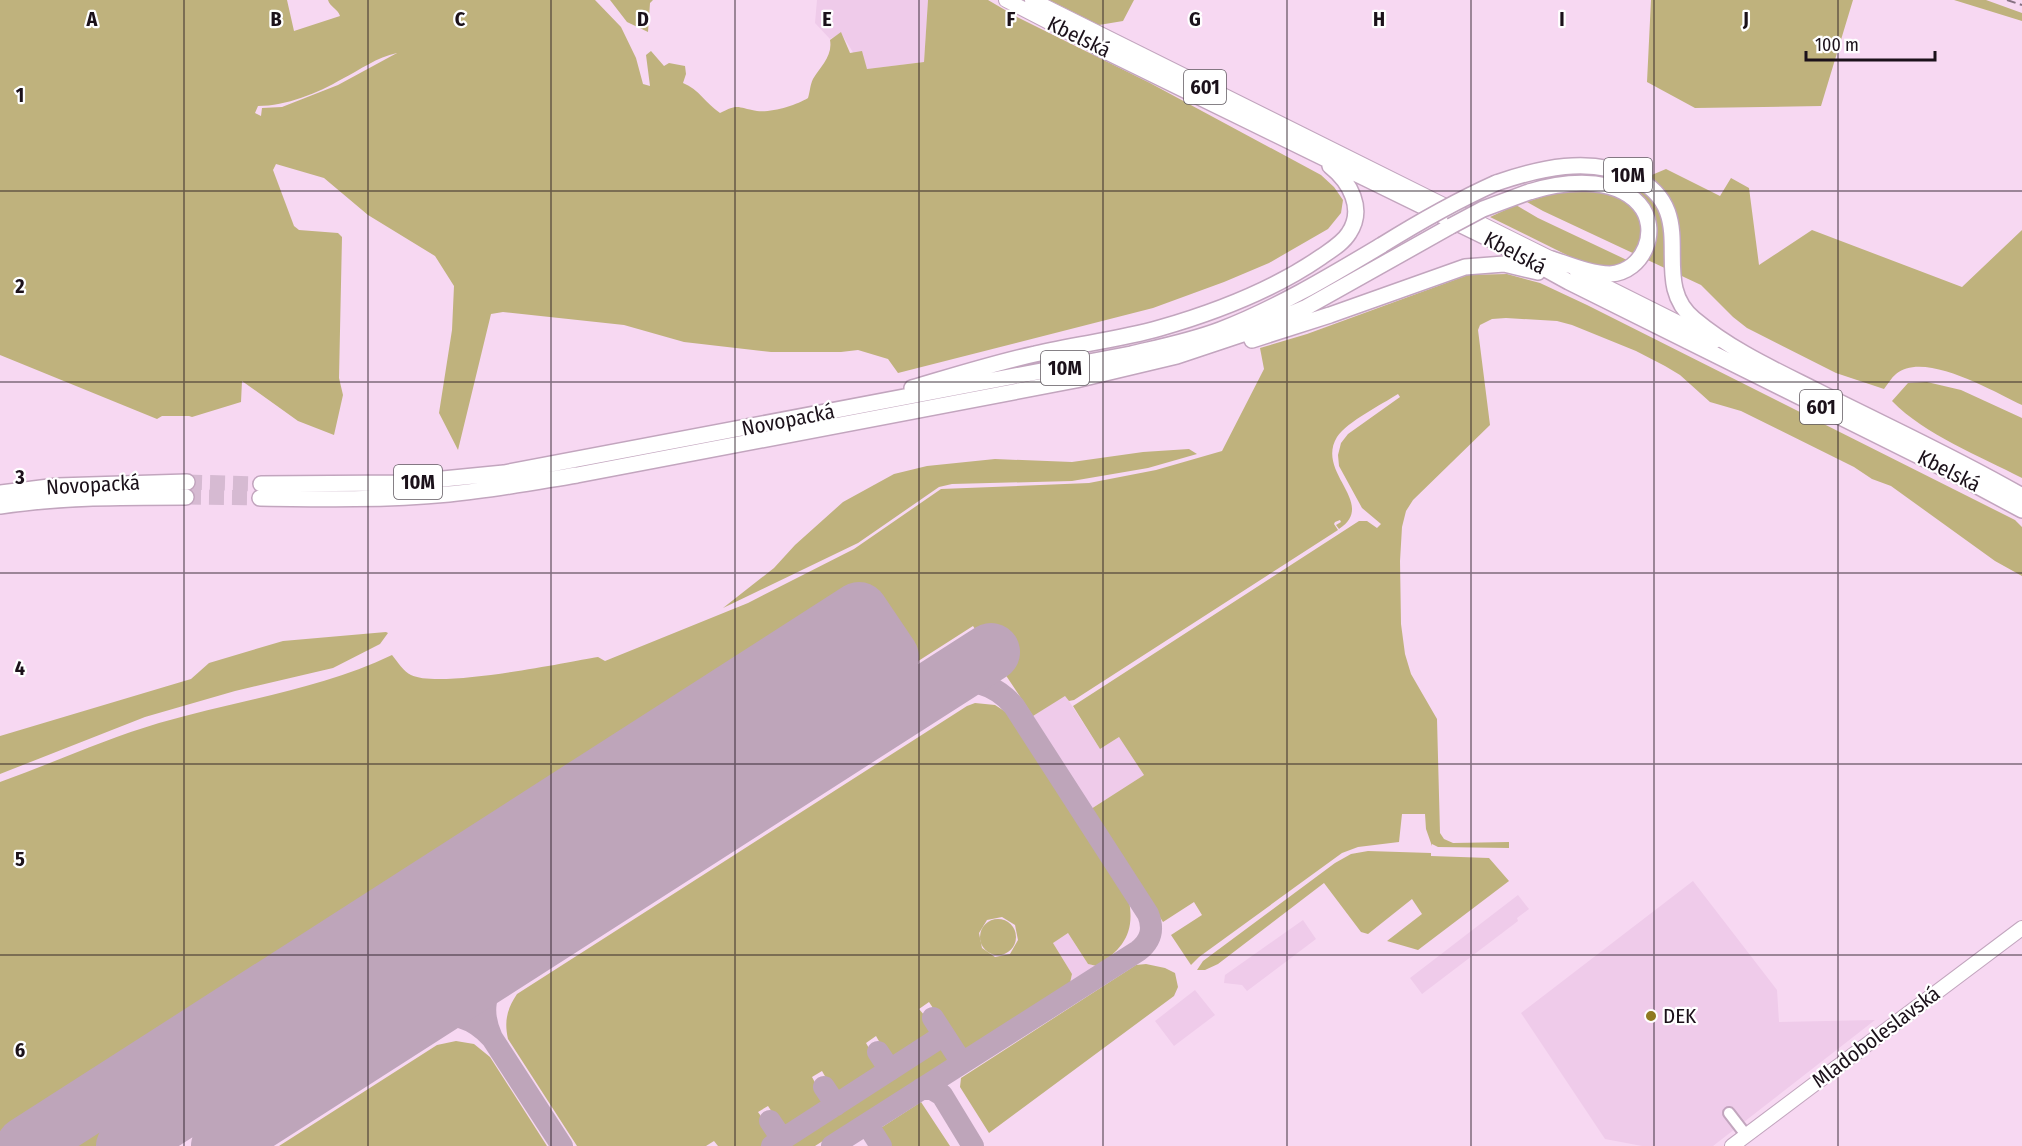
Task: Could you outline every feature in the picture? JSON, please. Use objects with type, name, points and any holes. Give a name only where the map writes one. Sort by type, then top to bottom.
[{"type":"highway","name":"Kbelská","points":[[1098,47],[1502,245],[1569,282],[1996,488],[2022,494]]},
{"type":"highway","name":"10M","points":[[817,415],[1034,354],[1158,329],[1222,308],[1287,277],[1342,242],[1350,232],[1356,215],[1354,197],[1342,178],[1332,167],[1299,146]]},
{"type":"highway","name":"Novopacká","points":[[1155,362],[1076,380],[504,487],[400,498],[260,491],[448,480],[574,461],[1168,346],[1244,320],[1303,291],[1467,196],[1496,183],[1531,172],[1565,166],[1602,168],[1634,177],[1648,187],[1667,211],[1672,228],[1671,271],[1675,292],[1686,313],[1739,352]]},
{"type":"highway","name":"10M","points":[[1155,362],[1198,350],[1305,308],[1429,237],[1484,209],[1529,192],[1564,183],[1589,184],[1610,188],[1628,195],[1644,211],[1648,223],[1648,241],[1640,258],[1628,269],[1616,273],[1600,273],[1552,259]]},
{"type":"highway","name":"10M","points":[[1155,362],[1223,349],[1330,315],[1441,275],[1474,266],[1494,264],[1520,267],[1569,282]]},
{"type":"highway","name":"Kbelská","points":[[1739,352],[1996,488],[2022,510]]},
{"type":"highway","name":"Novopacká","points":[[0,493],[67,485],[186,489],[0,506]]},
{"type":"highway","points":[[1996,488],[2022,518]]},
{"type":"main road","name":"Kbelská","points":[[1006,0],[1098,47]]},
{"type":"main road","name":"Kbelská","points":[[1032,0],[1739,352]]},
{"type":"main road","name":"Mladoboleslavská","points":[[1731,1146],[2022,928]]},
{"type":"street","points":[[1729,1113],[1746,1135]]},
{"type":"shaded area","points":[[0,0],[287,0],[294,31],[340,16],[328,0],[595,0],[621,27],[636,58],[643,84],[650,86],[646,55],[651,51],[664,66],[669,63],[685,66],[686,74],[683,83],[694,89],[720,113],[735,107],[757,111],[776,110],[808,98],[813,79],[830,51],[830,40],[841,32],[850,53],[862,51],[867,69],[924,62],[928,0],[988,0],[1017,17],[1150,83],[1321,175],[1334,187],[1343,200],[1341,213],[1328,229],[1269,263],[1224,282],[1153,308],[898,373],[888,359],[858,350],[771,352],[684,342],[624,325],[503,312],[491,314],[458,450],[439,413],[452,330],[454,286],[435,256],[368,215],[324,178],[276,164],[273,170],[294,226],[299,230],[338,233],[342,237],[339,378],[343,395],[334,435],[298,421],[242,381],[241,402],[192,417],[162,416],[157,419],[0,355]],"holes":[[[397,53],[338,85],[282,107],[262,108],[261,116],[255,113],[258,106],[280,104],[312,94],[376,61]]]},
{"type":"shaded area","points":[[610,0],[653,0],[650,3],[648,32],[627,22]]},
{"type":"shaded area","points":[[817,0],[928,0],[924,62],[867,69],[841,33],[830,39],[815,23]]},
{"type":"shaded area","points":[[1049,0],[1134,0],[1123,21],[1099,25]]},
{"type":"shaded area","points":[[1651,0],[1853,0],[1821,106],[1695,108],[1647,82]]},
{"type":"shaded area","points":[[1954,0],[1986,0],[2022,13],[2022,21]]},
{"type":"shaded area","points":[[1666,169],[1720,196],[1731,178],[1749,188],[1759,265],[1812,230],[1962,287],[2022,230],[2022,405],[1959,376],[1924,367],[1908,368],[1896,374],[1884,389],[1836,373],[1747,328],[1701,285],[1527,202],[1568,191],[1581,190],[1607,194],[1633,207],[1647,177]]},
{"type":"shaded area","points":[[1516,205],[1538,218],[1629,261],[1615,267],[1614,265],[1601,267],[1585,264],[1490,217]]},
{"type":"shaded area","points":[[1507,274],[1540,283],[1587,305],[2015,520],[2022,527],[2022,576],[1995,561],[1891,486],[1872,479],[1854,467],[1741,411],[1710,402],[1680,375],[1636,351],[1557,321],[1492,319],[1480,325],[1478,330],[1490,425],[1413,500],[1406,511],[1402,527],[1400,561],[1401,624],[1405,654],[1411,674],[1437,719],[1440,833],[1444,839],[1453,843],[1509,842],[1509,848],[1438,847],[1432,844],[1432,846],[1426,829],[1425,814],[1402,814],[1399,842],[1358,847],[1342,853],[1191,965],[1171,935],[1202,915],[1194,902],[1163,922],[1091,809],[1144,775],[1119,737],[1100,749],[1073,706],[1359,521],[1367,521],[1377,528],[1381,524],[1362,508],[1339,466],[1338,455],[1341,443],[1348,434],[1400,397],[1398,394],[1357,419],[1337,437],[1332,450],[1334,463],[1350,498],[1352,509],[1349,519],[1339,529],[1336,525],[1341,522],[1340,520],[1335,522],[1334,524],[1338,530],[1074,700],[1069,701],[1065,696],[1033,716],[973,626],[161,1146],[0,1146],[0,782],[139,729],[307,686],[392,655],[408,674],[447,679],[502,674],[598,657],[605,661],[748,603],[854,549],[941,489],[1089,483],[1156,470],[1222,451],[1264,369],[1260,348],[1307,334],[1468,275]]},
{"type":"shaded area","points":[[1927,382],[1961,390],[2022,418],[2022,478],[1937,435],[1892,401],[1908,383]]},
{"type":"shaded area","points":[[1189,449],[1197,454],[1148,468],[1072,481],[952,484],[939,487],[858,543],[723,608],[774,568],[795,545],[843,502],[894,474],[927,466],[995,459],[1072,462],[1143,452]]},
{"type":"shaded area","points":[[388,633],[380,644],[333,668],[235,691],[145,717],[0,774],[0,736],[191,679],[209,663],[283,641]]},
{"type":"shaded area","points":[[1065,695],[1100,749],[1119,737],[1144,775],[1091,809],[1033,716]]},
{"type":"shaded area","points":[[975,703],[995,705],[1009,714],[1129,901],[1128,931],[1114,953],[1097,966],[1088,964],[1068,933],[1053,943],[1072,974],[1070,983],[960,1053],[935,1016],[937,1014],[929,1002],[919,1009],[940,1034],[930,1038],[891,1065],[881,1050],[883,1048],[876,1036],[866,1043],[883,1065],[881,1067],[883,1070],[837,1100],[827,1085],[829,1083],[822,1071],[812,1077],[831,1104],[783,1135],[773,1120],[776,1118],[768,1106],[758,1112],[777,1139],[766,1146],[718,1146],[714,1141],[706,1146],[577,1146],[508,1039],[507,1015],[517,994]],"holes":[[[1002,917],[1015,925],[1018,940],[1010,954],[995,957],[982,948],[979,933],[987,920]]]},
{"type":"shaded area","points":[[1368,851],[1489,858],[1509,881],[1418,950],[1387,941],[1422,914],[1412,899],[1368,934],[1361,932],[1324,883],[1218,964],[1205,970],[1197,970],[1203,961],[1335,863],[1351,854]]},
{"type":"shaded area","name":"DEK","points":[[1693,881],[1777,990],[1779,1022],[1875,1020],[1713,1146],[1642,1146],[1605,1139],[1521,1013]]},
{"type":"shaded area","points":[[1518,895],[1529,909],[1517,918],[1518,921],[1422,994],[1410,978]]},
{"type":"shaded area","points":[[998,919],[1011,924],[1016,937],[1011,950],[998,955],[985,950],[980,937],[985,924]]},
{"type":"shaded area","points":[[1303,920],[1316,939],[1247,991],[1242,985],[1224,983],[1225,975]]},
{"type":"shaded area","points":[[1068,933],[1088,964],[1097,966],[1070,983],[1072,974],[1053,943]]},
{"type":"shaded area","points":[[1146,964],[1165,968],[1175,973],[1178,987],[1174,996],[989,1133],[960,1087],[961,1078],[1136,965]]},
{"type":"shaded area","points":[[1195,990],[1215,1015],[1174,1046],[1155,1021]]},
{"type":"shaded area","points":[[456,1041],[474,1044],[490,1057],[547,1146],[279,1146],[437,1045]]},
{"type":"shaded area","points":[[937,1044],[948,1047],[954,1057],[815,1146],[778,1146]]},
{"type":"shaded area","points":[[921,1102],[950,1146],[885,1146],[876,1131]]},
{"type":"taxiway","points":[[832,1146],[1138,951],[1146,943],[1151,930],[1148,914],[1014,706],[998,692],[972,682],[941,686],[870,732]]},
{"type":"taxiway","points":[[492,1038],[486,1016],[487,997],[495,980],[524,953],[577,920]]},
{"type":"taxiway","points":[[350,1065],[402,1030],[438,1016],[456,1016],[474,1023],[492,1038],[562,1146]]},
{"type":"taxiway","points":[[933,1018],[944,1035]]},
{"type":"taxiway","points":[[772,1146],[944,1035],[962,1063]]},
{"type":"taxiway","points":[[878,1052],[890,1070]]},
{"type":"taxiway","points":[[824,1087],[836,1105]]},
{"type":"taxiway","points":[[921,1089],[932,1089],[942,1095],[973,1146]]},
{"type":"taxiway","points":[[770,1121],[782,1139]]},
{"type":"taxiway","points":[[867,1124],[881,1146]]},
{"type":"runway","points":[[25,1146],[859,611],[890,657],[125,1146]]},
{"type":"runway","points":[[220,1146],[991,652]]},
{"type":"tunnel","points":[[187,482],[261,484]]},
{"type":"tunnel","points":[[186,497],[260,498]]},
{"type":"railway","points":[[2007,0],[2022,5]]},
{"type":"place","name":"DEK","points":[[1651,1016]]}]
